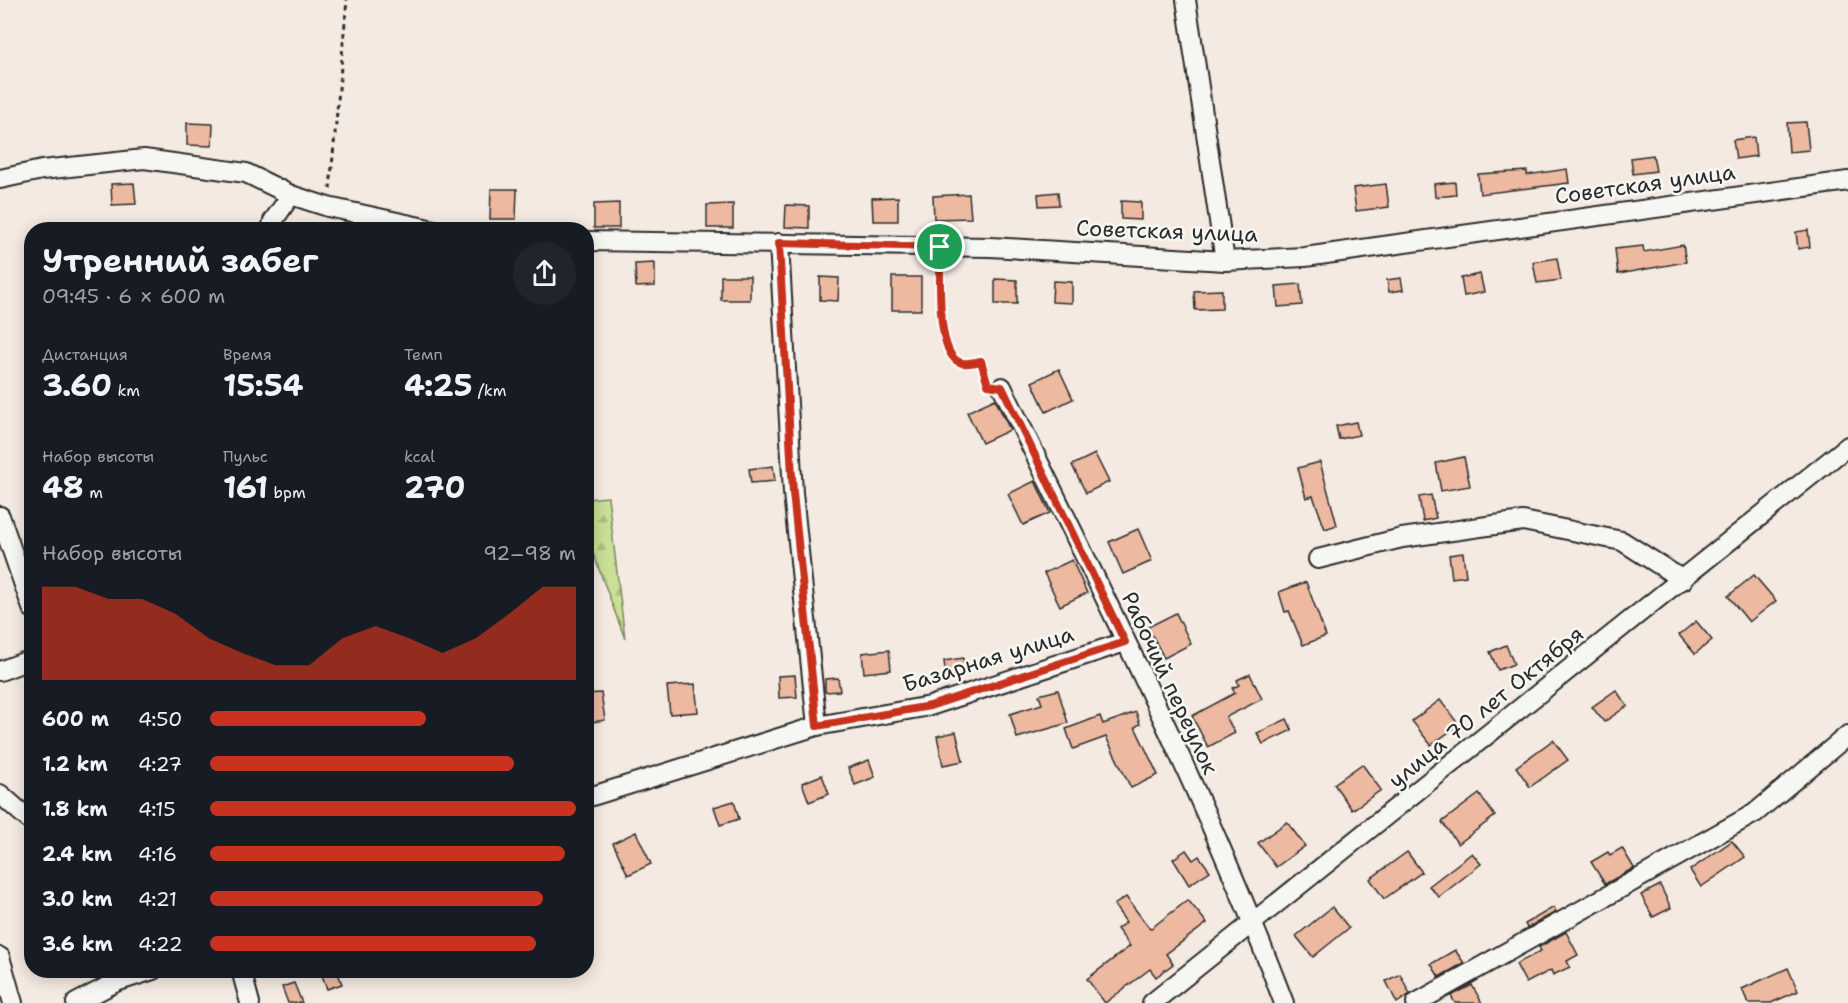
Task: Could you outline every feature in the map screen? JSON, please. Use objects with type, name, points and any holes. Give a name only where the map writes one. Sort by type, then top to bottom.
[{"type":"street","points":[[1186,0],[1225,261]]},
{"type":"street","points":[[0,179],[42,170],[144,159],[246,173],[291,195],[373,222]]},
{"type":"street","name":"Советская улица","points":[[594,241],[990,247],[1225,261],[1305,257],[1848,181]]},
{"type":"street","points":[[273,222],[291,195]]},
{"type":"street","points":[[779,243],[793,493],[817,726]]},
{"type":"street","name":"Рабочий переулок","points":[[1002,387],[1125,642],[1254,924],[1284,1003]]},
{"type":"street","name":"улица 70 лет Октября","points":[[1152,1003],[1254,924],[1848,447]]},
{"type":"street","points":[[0,516],[24,585]]},
{"type":"street","points":[[1318,559],[1402,538],[1523,521],[1622,541],[1683,580]]},
{"type":"street","name":"Базарная улица","points":[[594,796],[817,726],[930,706],[1125,642]]},
{"type":"street","points":[[0,671],[24,662]]},
{"type":"street","points":[[1416,1003],[1755,813],[1848,735]]},
{"type":"street","points":[[0,794],[24,815]]},
{"type":"street","points":[[0,957],[14,1003]]},
{"type":"street","points":[[76,1003],[128,978]]},
{"type":"street","points":[[243,978],[250,1003]]},
{"type":"path","points":[[328,207],[347,0]]},
{"type":"path","points":[[940,247],[943,339],[950,356],[961,363],[981,361],[988,385],[1002,387]]},
{"type":"green space","points":[[608,497],[625,639],[594,556],[594,498]]},
{"type":"building","points":[[1806,122],[1809,150],[1789,152],[1787,123]]},
{"type":"building","points":[[187,123],[213,124],[212,146],[187,145]]},
{"type":"building","points":[[1754,137],[1756,156],[1736,159],[1733,140]]},
{"type":"building","points":[[1653,155],[1656,171],[1633,174],[1631,158]]},
{"type":"building","points":[[1567,169],[1569,183],[1480,194],[1478,174],[1527,171],[1527,175]]},
{"type":"building","points":[[1455,182],[1456,195],[1435,197],[1434,184]]},
{"type":"building","points":[[134,183],[136,204],[112,205],[111,184]]},
{"type":"building","points":[[1386,184],[1389,207],[1356,211],[1353,188]]},
{"type":"building","points":[[491,189],[517,189],[516,219],[490,219]]},
{"type":"building","points":[[1058,192],[1059,205],[1039,206],[1038,194]]},
{"type":"building","points":[[969,194],[971,218],[934,219],[933,196]]},
{"type":"building","points":[[898,197],[898,221],[873,221],[872,198]]},
{"type":"building","points":[[1121,201],[1141,202],[1141,220],[1121,219]]},
{"type":"building","points":[[619,203],[619,228],[594,228],[594,204]]},
{"type":"building","points":[[733,204],[733,228],[707,228],[707,205]]},
{"type":"building","points":[[786,205],[809,206],[809,228],[785,227]]},
{"type":"building","points":[[1808,230],[1810,247],[1798,249],[1796,232]]},
{"type":"building","points":[[1683,245],[1686,262],[1618,274],[1615,249],[1643,246],[1644,252]]},
{"type":"building","points":[[1557,258],[1561,280],[1537,283],[1533,262]]},
{"type":"building","points":[[655,263],[655,286],[636,287],[635,264]]},
{"type":"building","points":[[1480,274],[1484,292],[1464,296],[1461,278]]},
{"type":"building","points":[[721,276],[750,276],[750,300],[721,300]]},
{"type":"building","points":[[820,277],[839,278],[838,301],[820,300]]},
{"type":"building","points":[[892,277],[921,277],[921,310],[892,310]]},
{"type":"building","points":[[1401,278],[1403,290],[1389,292],[1387,280]]},
{"type":"building","points":[[995,279],[1017,280],[1017,304],[995,304]]},
{"type":"building","points":[[1053,281],[1072,282],[1072,303],[1052,302]]},
{"type":"building","points":[[1300,284],[1302,305],[1278,307],[1276,286]]},
{"type":"building","points":[[1222,290],[1222,309],[1195,310],[1194,291]]},
{"type":"building","points":[[1059,369],[1073,399],[1046,412],[1032,382]]},
{"type":"building","points":[[995,399],[1010,430],[982,443],[967,412]]},
{"type":"building","points":[[1356,422],[1359,435],[1339,439],[1336,426]]},
{"type":"building","points":[[1095,454],[1109,482],[1086,493],[1072,465]]},
{"type":"building","points":[[1464,457],[1470,486],[1441,491],[1436,463]]},
{"type":"building","points":[[1320,462],[1337,525],[1325,529],[1313,496],[1306,498],[1298,468]]},
{"type":"building","points":[[773,466],[775,481],[751,483],[749,469]]},
{"type":"building","points":[[1035,481],[1050,513],[1023,525],[1008,494]]},
{"type":"building","points":[[1431,495],[1436,518],[1423,521],[1419,497]]},
{"type":"building","points":[[1138,529],[1152,561],[1123,574],[1109,542]]},
{"type":"building","points":[[1463,553],[1466,576],[1452,578],[1449,555]]},
{"type":"building","points":[[1072,560],[1087,593],[1060,606],[1044,573]]},
{"type":"building","points":[[1754,575],[1776,601],[1749,622],[1728,596]]},
{"type":"building","points":[[1306,582],[1326,636],[1303,645],[1289,611],[1285,612],[1279,592]]},
{"type":"building","points":[[1176,613],[1191,644],[1164,658],[1148,627]]},
{"type":"building","points":[[1696,621],[1712,640],[1695,654],[1679,635]]},
{"type":"building","points":[[1506,645],[1514,664],[1498,670],[1490,652]]},
{"type":"building","points":[[889,650],[891,670],[864,673],[862,653]]},
{"type":"building","points":[[963,658],[966,674],[946,677],[944,661]]},
{"type":"building","points":[[1250,674],[1262,699],[1226,717],[1235,733],[1208,747],[1192,716],[1235,693],[1232,688],[1239,685],[1237,680]]},
{"type":"building","points":[[795,675],[797,697],[779,698],[778,676]]},
{"type":"building","points":[[838,678],[840,691],[825,692],[825,679]]},
{"type":"building","points":[[695,684],[698,712],[670,714],[667,686]]},
{"type":"building","points":[[1058,690],[1068,723],[1017,738],[1010,714],[1042,704],[1039,695]]},
{"type":"building","points":[[1616,690],[1627,706],[1604,722],[1592,707]]},
{"type":"building","points":[[594,693],[601,693],[605,720],[594,722]]},
{"type":"building","points":[[1440,700],[1459,725],[1431,745],[1412,721]]},
{"type":"building","points":[[1136,712],[1140,724],[1135,727],[1158,775],[1131,788],[1106,737],[1073,749],[1066,729],[1100,716],[1103,724]]},
{"type":"building","points":[[1287,719],[1292,730],[1263,744],[1257,733]]},
{"type":"building","points":[[956,732],[963,761],[943,765],[937,736]]},
{"type":"building","points":[[1553,740],[1568,760],[1530,787],[1516,767]]},
{"type":"building","points":[[869,760],[875,777],[855,785],[848,768]]},
{"type":"building","points":[[1362,764],[1381,790],[1352,810],[1334,784]]},
{"type":"building","points":[[822,775],[829,794],[809,802],[802,783]]},
{"type":"building","points":[[1479,794],[1495,816],[1458,844],[1442,822]]},
{"type":"building","points":[[734,801],[739,819],[720,825],[714,807]]},
{"type":"building","points":[[1287,822],[1305,846],[1276,867],[1258,843]]},
{"type":"building","points":[[636,832],[651,864],[628,875],[613,843]]},
{"type":"building","points":[[1732,841],[1745,857],[1701,887],[1690,870]]},
{"type":"building","points":[[1622,848],[1634,868],[1605,884],[1591,862],[1608,852],[1610,855]]},
{"type":"building","points":[[1186,850],[1193,860],[1199,856],[1210,871],[1189,885],[1173,859]]},
{"type":"building","points":[[1407,852],[1422,872],[1384,899],[1370,879]]},
{"type":"building","points":[[1472,853],[1481,864],[1439,897],[1429,886]]},
{"type":"building","points":[[1660,885],[1671,908],[1653,917],[1641,895]]},
{"type":"building","points":[[1126,897],[1150,929],[1188,900],[1207,923],[1166,954],[1173,964],[1156,977],[1150,969],[1105,1003],[1087,979],[1130,946],[1117,929],[1126,922],[1114,905]]},
{"type":"building","points":[[1332,907],[1349,928],[1313,957],[1296,936]]},
{"type":"building","points":[[1554,907],[1556,912],[1527,928],[1525,924]]},
{"type":"building","points":[[1566,932],[1578,955],[1567,961],[1570,967],[1553,975],[1551,970],[1526,983],[1516,964],[1541,951],[1539,947]]},
{"type":"building","points":[[1455,950],[1464,963],[1439,977],[1431,964]]},
{"type":"building","points":[[1788,968],[1798,991],[1771,1003],[1748,1003],[1742,989]]},
{"type":"building","points":[[1400,974],[1410,994],[1397,1003],[1386,981]]},
{"type":"building","points":[[323,978],[340,978],[342,984],[327,989]]},
{"type":"building","points":[[294,983],[302,1003],[288,1003],[282,987]]},
{"type":"building","points":[[1472,985],[1482,1003],[1455,1003],[1451,996]]},
{"type":"route","points":[[779,243],[862,247],[940,247],[943,339],[950,356],[961,363],[981,361],[988,385],[1002,387],[1125,642],[930,706],[817,726],[793,493],[779,243]]}]
